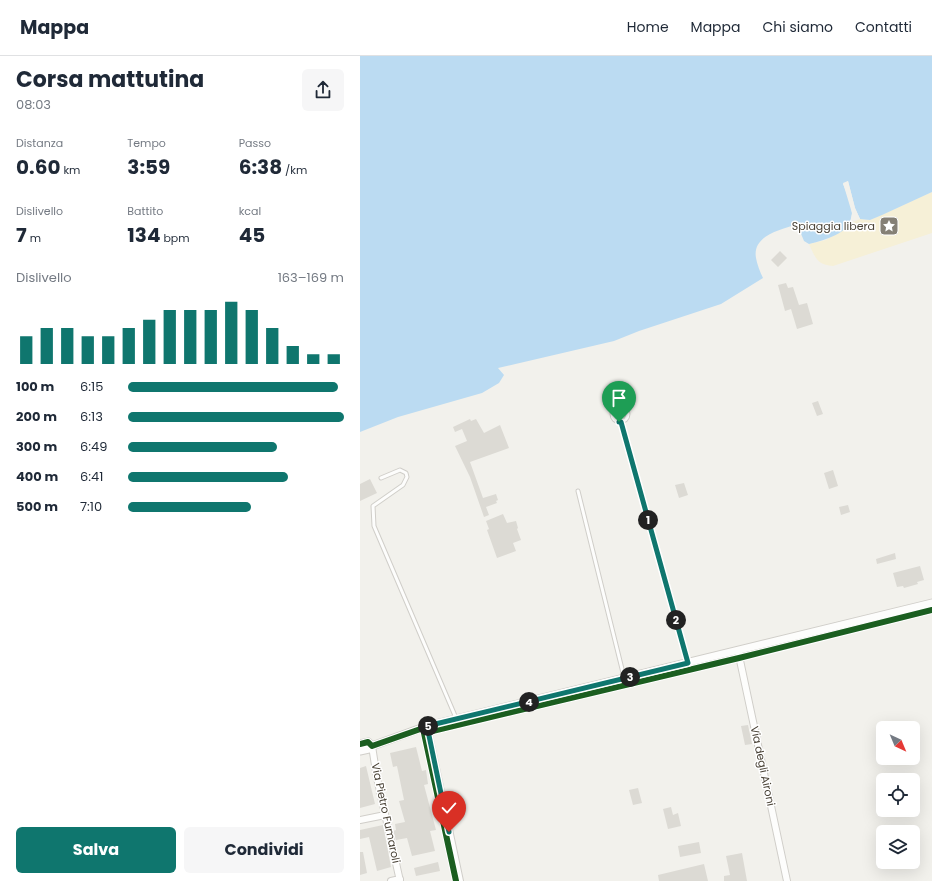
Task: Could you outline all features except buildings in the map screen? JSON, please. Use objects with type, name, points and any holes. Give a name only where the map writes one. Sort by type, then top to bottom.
[{"type":"street","points":[[360,751],[369,749],[372,746],[427,726],[932,603]]},
{"type":"street","name":"Via degli Aironi","points":[[738,651],[787,881]]},
{"type":"street","points":[[427,726],[460,881]]},
{"type":"street","points":[[360,744],[368,742],[372,746]]},
{"type":"street","name":"Via Pietro Fumaroli","points":[[372,746],[385,815],[400,880]]},
{"type":"street","points":[[360,820],[385,815]]},
{"type":"street","points":[[391,881],[400,880]]},
{"type":"lane","points":[[618,407],[624,408],[627,412],[626,419],[621,422],[616,421],[612,416],[614,409],[618,407]]},
{"type":"lane","points":[[621,422],[688,663]]},
{"type":"lane","points":[[381,478],[400,470],[406,473],[407,477],[403,485],[373,506],[374,526],[457,719]]},
{"type":"lane","points":[[578,491],[625,678]]},
{"type":"sand","name":"Spiaggia libera","points":[[932,192],[932,233],[833,266],[823,264],[817,260],[813,253],[809,244],[826,240],[844,229],[850,223],[860,219],[870,220]]},
{"type":"water","points":[[360,56],[932,56],[932,192],[870,220],[860,219],[855,208],[848,181],[843,184],[852,211],[847,227],[836,235],[809,244],[804,241],[797,224],[769,235],[758,244],[756,250],[756,260],[763,278],[721,304],[639,331],[614,341],[498,368],[504,375],[499,383],[482,393],[398,417],[360,432]]},
{"type":"pier","points":[[848,181],[855,208],[860,219],[858,219],[853,208],[846,184],[854,213],[852,222],[850,223],[852,213],[843,183]]},
{"type":"cycle path","points":[[456,881],[424,733],[739,658],[932,610]]},
{"type":"cycle path","points":[[360,744],[368,742],[372,746],[429,726]]},
{"type":"place","name":"Spiaggia libera","points":[[889,226]]},
{"type":"route","points":[[449,832],[427,726],[688,663],[621,422],[619,422]]}]
